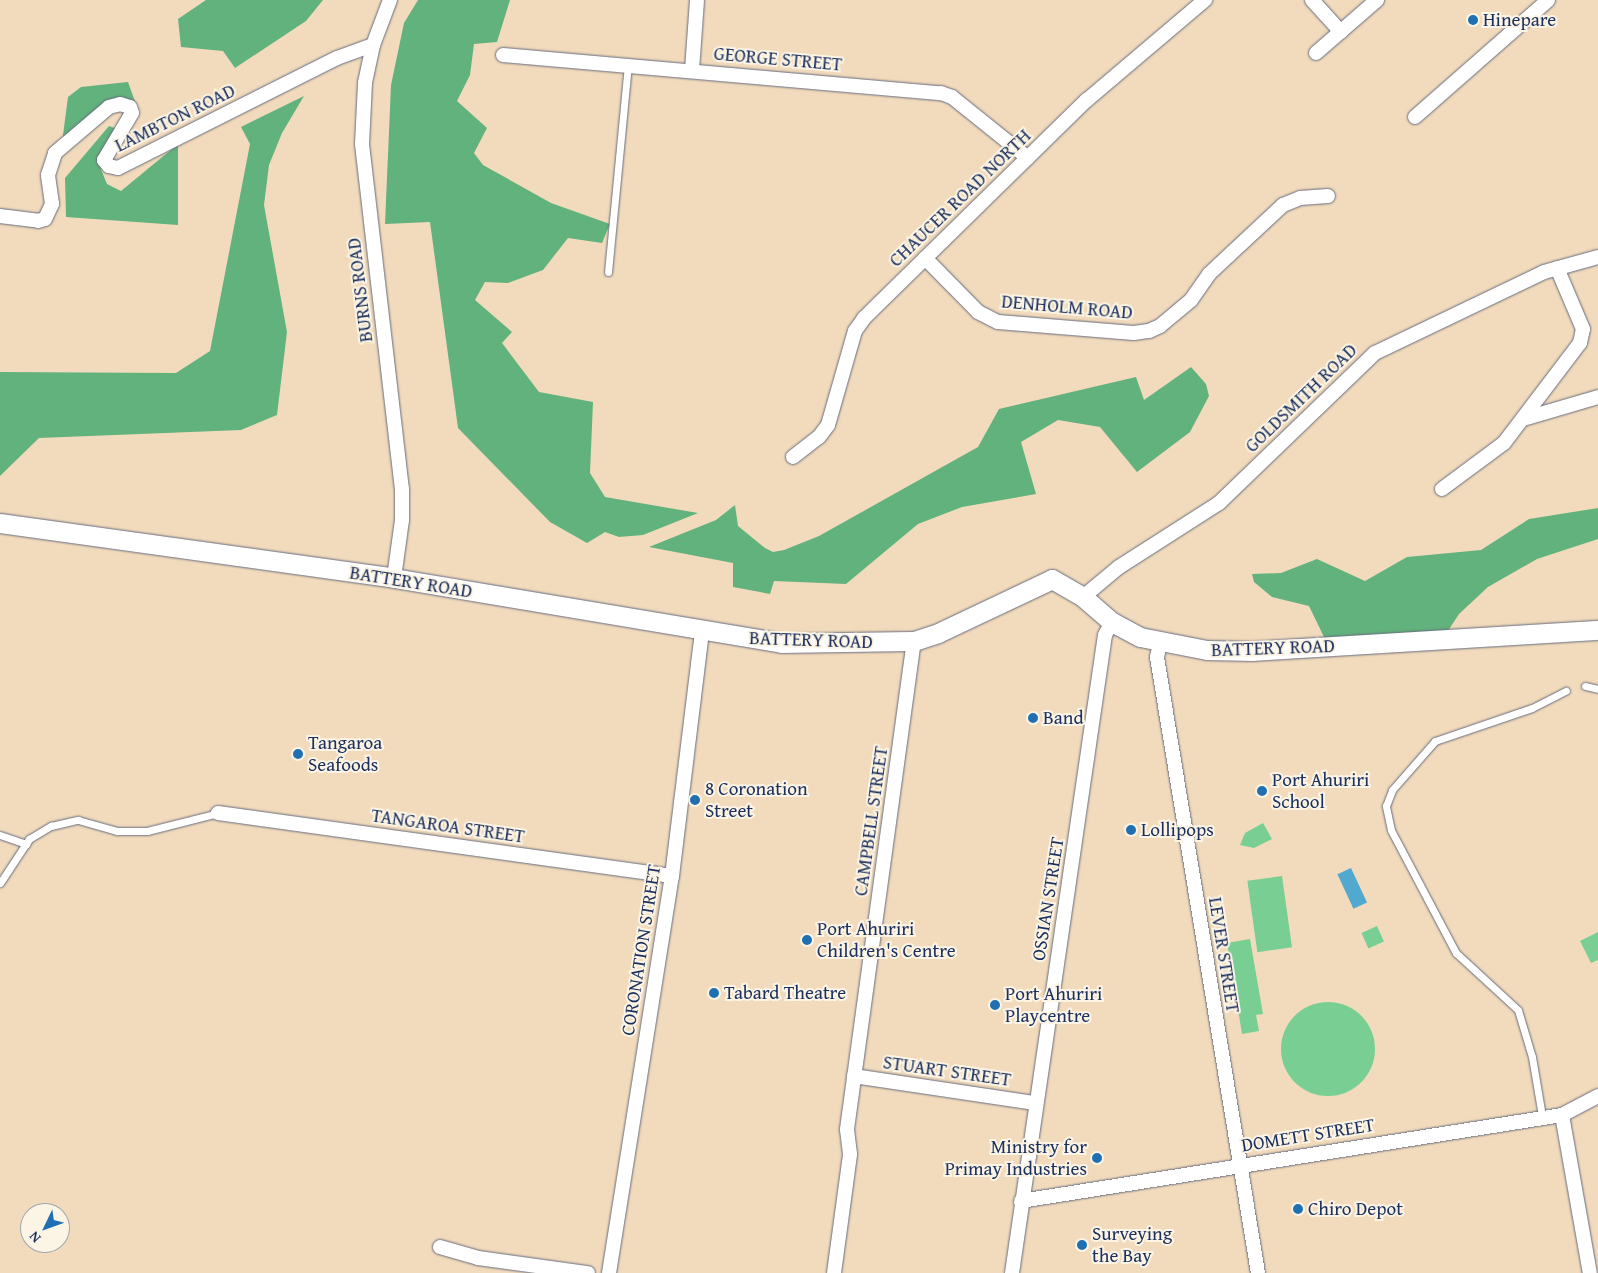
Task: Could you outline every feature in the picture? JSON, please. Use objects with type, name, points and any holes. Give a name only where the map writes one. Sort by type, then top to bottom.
[{"type":"street","name":"BURNS ROAD","points":[[390,0],[373,44],[365,83],[362,144],[403,496],[394,578]]},
{"type":"street","points":[[692,70],[697,0]]},
{"type":"street","name":"CHAUCER ROAD NORTH","points":[[793,457],[819,437],[828,425],[855,331],[864,318],[1087,100],[1205,0]]},
{"type":"street","points":[[1312,0],[1341,32]]},
{"type":"street","points":[[1316,53],[1377,0]]},
{"type":"street","points":[[1415,117],[1548,0]]},
{"type":"street","name":"LAMBTON ROAD","points":[[0,216],[38,222],[45,219],[52,204],[48,175],[55,153],[109,107],[125,105],[130,107],[132,113],[104,160],[109,166],[118,168],[336,58],[373,44]]},
{"type":"street","name":"GEORGE STREET","points":[[503,55],[941,92],[952,97],[991,132],[1028,158]]},
{"type":"street","name":"DENHOLM ROAD","points":[[925,258],[978,312],[998,322],[1142,332],[1160,326],[1191,300],[1209,274],[1283,205],[1300,198],[1328,196]]},
{"type":"street","name":"GOLDSMITH ROAD","points":[[1083,597],[1119,567],[1219,503],[1375,353],[1463,309],[1557,268],[1598,257]]},
{"type":"street","points":[[1442,489],[1501,446],[1580,343],[1583,333],[1557,268]]},
{"type":"street","points":[[1524,418],[1598,397]]},
{"type":"street","name":"BATTERY ROAD","points":[[0,523],[394,578],[781,643],[914,641],[938,633],[1052,580],[1083,597],[1112,622],[1140,637],[1160,643],[1207,650],[1252,651],[1598,630]]},
{"type":"street","name":"OSSIAN STREET","points":[[1012,1273],[1035,1103],[1105,634],[1112,622]]},
{"type":"street","name":"CORONATION STREET","points":[[608,1273],[672,876],[702,631]]},
{"type":"street","name":"CAMPBELL STREET","points":[[834,1273],[850,1154],[847,1129],[914,641]]},
{"type":"street","name":"LEVER STREET","points":[[1160,643],[1156,657],[1258,1273]]},
{"type":"street","name":"TANGAROA STREET","points":[[218,812],[672,876]]},
{"type":"street","name":"STUART STREET","points":[[854,1076],[1035,1103]]},
{"type":"street","name":"DOMETT STREET","points":[[1021,1201],[1239,1164],[1542,1116],[1562,1115],[1598,1096]]},
{"type":"street","points":[[1562,1115],[1590,1273]]},
{"type":"street","points":[[440,1247],[478,1258],[588,1273]]},
{"type":"lane","points":[[608,272],[628,65]]},
{"type":"lane","points":[[1585,686],[1598,689]]},
{"type":"lane","points":[[1542,1116],[1532,1057],[1518,1010],[1456,953],[1391,830],[1386,806],[1392,790],[1435,741],[1532,708],[1566,691]]},
{"type":"lane","points":[[0,883],[26,844],[51,826],[78,820],[116,831],[147,831],[218,812]]},
{"type":"lane","points":[[0,835],[26,844]]},
{"type":"green space","points":[[206,0],[323,0],[306,21],[235,68],[223,51],[181,47],[178,19]]},
{"type":"green space","points":[[418,0],[510,0],[497,42],[474,44],[470,75],[457,101],[487,128],[474,153],[483,165],[551,203],[610,224],[602,243],[568,238],[543,270],[508,283],[485,282],[475,300],[512,332],[502,343],[539,392],[593,402],[590,473],[605,497],[698,513],[643,535],[619,537],[605,532],[587,543],[550,522],[458,428],[430,222],[385,224],[391,85],[404,23]]},
{"type":"green space","points":[[128,82],[137,107],[103,116],[60,158],[68,97],[81,87]]},
{"type":"green space","points":[[304,96],[282,133],[269,165],[264,205],[287,332],[277,415],[241,430],[39,438],[0,476],[0,372],[176,373],[210,351],[250,144],[241,127]]},
{"type":"green space","points":[[109,126],[120,130],[100,167],[107,184],[121,191],[178,144],[178,225],[66,217],[65,178]]},
{"type":"green space","points":[[1191,367],[1206,384],[1209,396],[1190,432],[1137,472],[1100,427],[1058,420],[1021,442],[1036,494],[962,507],[918,524],[846,584],[774,581],[770,594],[733,587],[733,563],[649,547],[716,520],[735,505],[738,526],[765,548],[773,552],[784,550],[819,536],[978,447],[999,409],[1136,377],[1144,400]]},
{"type":"green space","points":[[1598,508],[1598,539],[1537,559],[1488,587],[1459,614],[1448,631],[1325,639],[1309,606],[1272,597],[1254,582],[1252,574],[1281,573],[1317,559],[1365,581],[1407,557],[1481,550],[1529,519]]},
{"type":"green space","points":[[1263,823],[1272,839],[1254,848],[1240,845],[1245,833]]},
{"type":"green space","points":[[1282,876],[1292,947],[1257,952],[1247,881]]},
{"type":"green space","points":[[1377,926],[1384,942],[1368,948],[1361,933]]},
{"type":"green space","points":[[1598,932],[1598,960],[1591,963],[1580,941]]},
{"type":"green space","points":[[1250,939],[1263,1014],[1256,1015],[1259,1031],[1242,1034],[1227,943]]},
{"type":"green space","points":[[1328,1002],[1346,1005],[1361,1016],[1372,1031],[1375,1049],[1372,1067],[1361,1082],[1346,1093],[1328,1096],[1310,1093],[1295,1082],[1284,1067],[1281,1049],[1284,1031],[1295,1016],[1310,1005]]},
{"type":"water","points":[[1351,868],[1367,902],[1353,909],[1337,874]]},
{"type":"place","name":"Hinepare","points":[[1473,20]]},
{"type":"place","name":"Band","points":[[1033,718]]},
{"type":"place","name":"Tangaroa Seafoods","points":[[298,754]]},
{"type":"place","name":"Port Ahuriri School","points":[[1262,791]]},
{"type":"place","name":"8 Coronation Street","points":[[695,800]]},
{"type":"place","name":"Lollipops","points":[[1131,830]]},
{"type":"place","name":"Port Ahuriri Children's Centre","points":[[807,940]]},
{"type":"place","name":"Tabard Theatre","points":[[714,993]]},
{"type":"place","name":"Port Ahuriri Playcentre","points":[[995,1005]]},
{"type":"place","name":"Ministry for Primay Industries","points":[[1097,1158]]},
{"type":"place","name":"Chiro Depot","points":[[1298,1209]]},
{"type":"place","name":"Surveying the Bay","points":[[1082,1245]]}]
